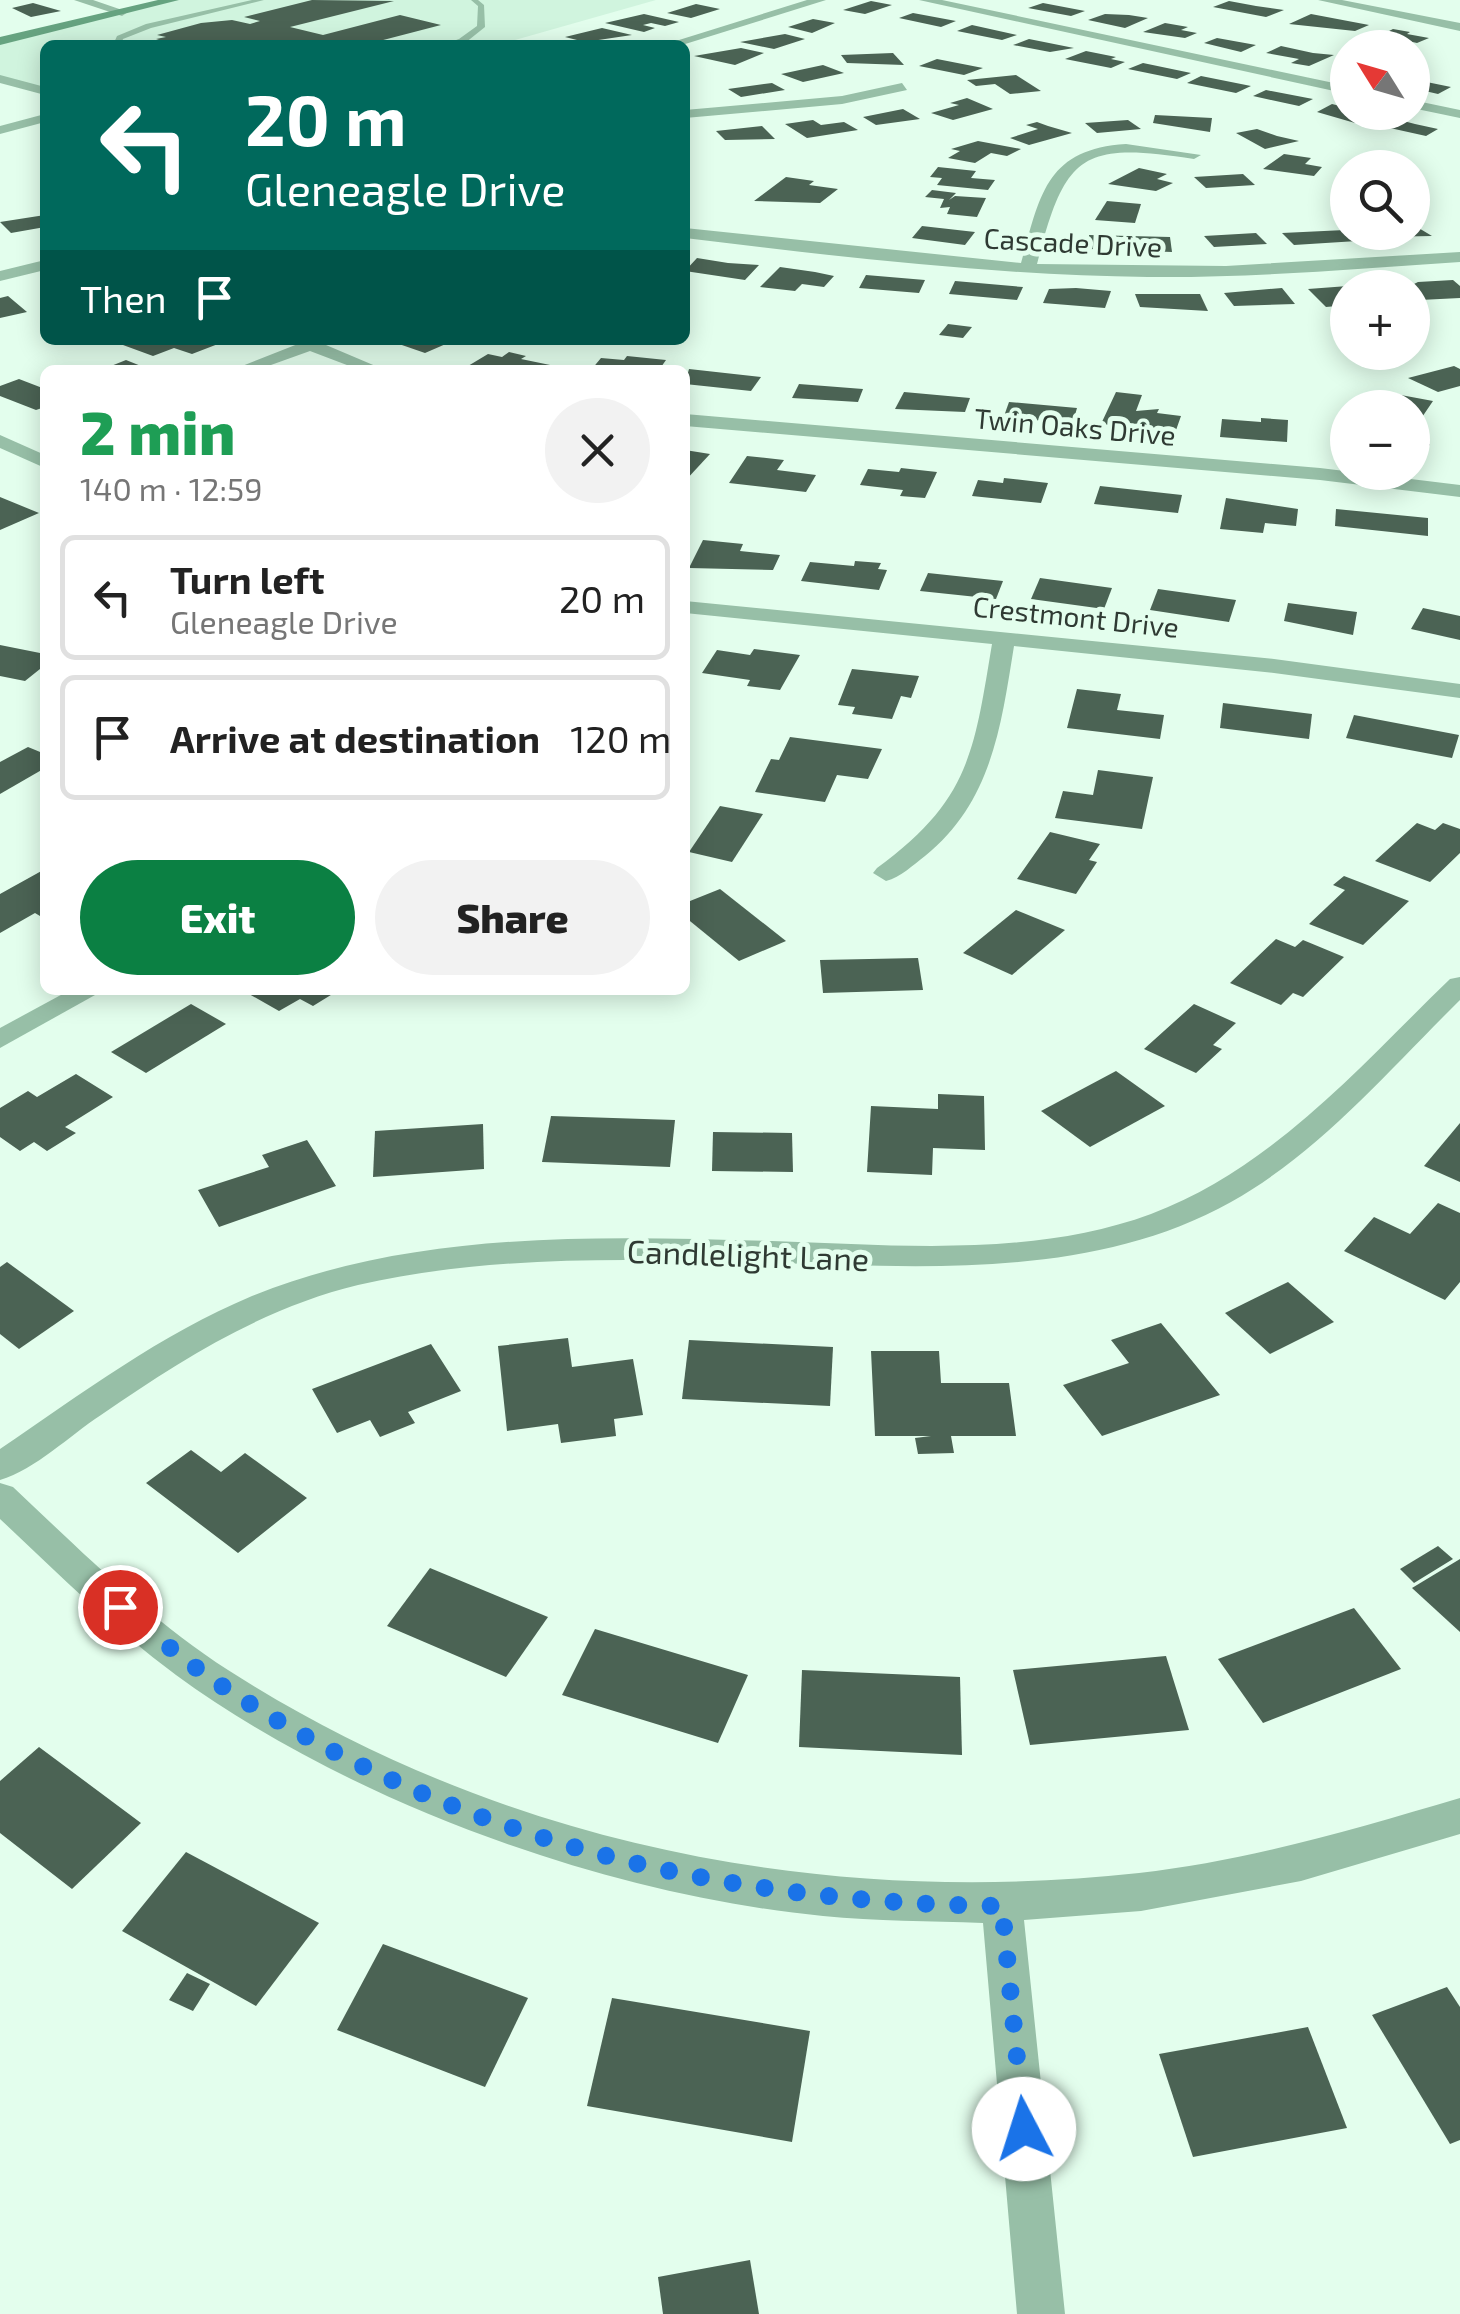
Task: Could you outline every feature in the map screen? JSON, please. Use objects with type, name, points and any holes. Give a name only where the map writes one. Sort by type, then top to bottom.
[{"type":"main road","points":[[0,40],[173,0]]},
{"type":"street","points":[[80,0],[122,12]]},
{"type":"street","points":[[686,40],[820,0]]},
{"type":"street","points":[[925,0],[1330,86]]},
{"type":"street","points":[[1324,0],[1460,26]]},
{"type":"street","points":[[0,78],[40,88]]},
{"type":"street","points":[[690,114],[842,100],[902,87]]},
{"type":"street","points":[[1430,108],[1460,114]]},
{"type":"street","points":[[0,130],[40,119]]},
{"type":"street","points":[[1028,266],[1054,184],[1072,163],[1118,150],[1194,155]]},
{"type":"street","name":"Cascade Drive","points":[[690,234],[1028,266],[1187,272],[1460,257]]},
{"type":"street","points":[[0,276],[40,265]]},
{"type":"street","points":[[255,365],[309,345]]},
{"type":"street","points":[[323,345],[365,365]]},
{"type":"street","name":"Twin Oaks Drive","points":[[690,420],[1320,474],[1460,491]]},
{"type":"street","points":[[0,441],[40,460]]},
{"type":"street","points":[[0,458],[40,444]]},
{"type":"street","name":"Crestmont Drive","points":[[690,608],[1398,680],[1460,691]]},
{"type":"street","points":[[886,873],[920,848],[966,796],[996,688],[1004,639]]},
{"type":"street","name":"Candlelight Lane","points":[[0,1467],[163,1356],[222,1323],[356,1274],[439,1260],[579,1249],[905,1259],[981,1256],[1056,1247],[1145,1227],[1216,1197],[1261,1169],[1460,985]]},
{"type":"street","points":[[0,1039],[81,995]]},
{"type":"street","points":[[0,1497],[120,1607],[214,1680],[307,1738],[413,1789],[530,1834],[633,1864],[758,1890],[887,1905],[1082,1902],[1197,1885],[1393,1839],[1460,1816]]},
{"type":"street","points":[[1002,1906],[1041,2314]]},
{"type":"lane","points":[[119,40],[150,26],[261,0]]},
{"type":"lane","points":[[463,40],[481,26],[481,5],[474,0]]},
{"type":"shaded area","points":[[173,0],[656,0],[515,40],[40,40],[40,90],[0,79],[0,41]]},
{"type":"building","points":[[312,0],[394,1],[290,27],[323,35],[400,15],[441,25],[383,40],[156,39],[166,37],[157,35],[201,23],[260,21],[244,17]]},
{"type":"building","points":[[871,1],[892,5],[865,14],[843,10]]},
{"type":"building","points":[[1229,1],[1284,10],[1266,17],[1213,7]]},
{"type":"building","points":[[33,3],[61,11],[31,17],[12,8]]},
{"type":"building","points":[[1043,3],[1085,11],[1071,16],[1028,8]]},
{"type":"building","points":[[696,4],[720,9],[691,18],[667,13]]},
{"type":"building","points":[[913,13],[956,21],[941,27],[899,18]]},
{"type":"building","points":[[644,14],[679,22],[643,25],[655,28],[644,32],[605,23]]},
{"type":"building","points":[[1105,14],[1148,18],[1125,28],[1088,20]]},
{"type":"building","points":[[1311,14],[1369,25],[1346,30],[1289,24]]},
{"type":"building","points":[[813,19],[835,23],[812,33],[788,27]]},
{"type":"building","points":[[1165,23],[1188,27],[1181,30],[1197,33],[1185,38],[1143,32]]},
{"type":"building","points":[[972,25],[1017,35],[1002,40],[957,31]]},
{"type":"building","points":[[602,28],[632,35],[598,40],[565,37]]},
{"type":"building","points":[[785,34],[805,39],[774,49],[740,42]]},
{"type":"building","points":[[1217,38],[1256,45],[1241,52],[1204,43]]},
{"type":"building","points":[[1029,39],[1074,48],[1050,52],[1013,45]]},
{"type":"building","points":[[1281,46],[1330,57],[1309,66],[1291,63],[1299,59],[1266,53]]},
{"type":"building","points":[[741,48],[764,53],[735,65],[694,56]]},
{"type":"building","points":[[1086,51],[1125,62],[1111,68],[1065,59]]},
{"type":"building","points":[[893,53],[904,65],[847,63],[841,55]]},
{"type":"building","points":[[937,59],[983,68],[964,75],[919,66]]},
{"type":"building","points":[[1143,63],[1191,73],[1177,79],[1128,69]]},
{"type":"building","points":[[823,65],[844,73],[803,82],[781,74]]},
{"type":"building","points":[[1016,75],[1041,91],[1010,94],[995,84],[976,86],[967,80]]},
{"type":"building","points":[[1201,76],[1251,86],[1236,93],[1187,83]]},
{"type":"building","points":[[772,83],[785,90],[741,97],[728,89]]},
{"type":"building","points":[[1430,83],[1451,87],[1438,94],[1430,92]]},
{"type":"building","points":[[1266,90],[1313,99],[1299,106],[1253,96]]},
{"type":"building","points":[[967,98],[993,109],[953,120],[931,113],[959,105],[950,103]]},
{"type":"building","points":[[1330,105],[1330,116],[1317,112]]},
{"type":"building","points":[[903,109],[920,119],[876,125],[863,117]]},
{"type":"building","points":[[1155,115],[1212,118],[1210,132],[1153,123]]},
{"type":"building","points":[[813,120],[821,125],[844,122],[858,130],[807,138],[785,124]]},
{"type":"building","points":[[1128,120],[1141,129],[1097,133],[1085,123]]},
{"type":"building","points":[[1037,122],[1072,133],[1029,145],[1010,138],[1038,129],[1026,125]]},
{"type":"building","points":[[762,126],[775,139],[725,140],[716,131]]},
{"type":"building","points":[[1257,129],[1299,141],[1265,149],[1236,133]]},
{"type":"building","points":[[1438,129],[1426,136],[1399,130]]},
{"type":"building","points":[[978,141],[1021,149],[1007,156],[991,153],[975,163],[948,158],[960,151],[951,149]]},
{"type":"building","points":[[1284,154],[1311,158],[1305,164],[1322,167],[1314,176],[1263,169]]},
{"type":"building","points":[[938,167],[976,171],[971,178],[995,180],[988,190],[937,185],[942,178],[930,177]]},
{"type":"building","points":[[1139,168],[1167,174],[1157,179],[1173,183],[1156,191],[1108,184]]},
{"type":"building","points":[[1243,174],[1255,185],[1206,188],[1194,177]]},
{"type":"building","points":[[786,177],[838,189],[820,203],[754,201]]},
{"type":"building","points":[[932,190],[956,193],[949,200],[955,196],[986,198],[977,217],[947,214],[950,207],[940,208],[944,199],[925,197]]},
{"type":"building","points":[[1107,201],[1141,204],[1135,223],[1095,220]]},
{"type":"building","points":[[40,216],[40,228],[11,233],[0,222]]},
{"type":"building","points":[[922,226],[975,232],[965,245],[912,238]]},
{"type":"building","points":[[1330,231],[1330,243],[1294,245],[1282,233]]},
{"type":"building","points":[[1256,233],[1267,244],[1214,247],[1204,236]]},
{"type":"building","points":[[1089,235],[1170,237],[1172,252],[1090,249]]},
{"type":"building","points":[[697,258],[759,265],[745,280],[690,272]]},
{"type":"building","points":[[780,267],[834,276],[824,287],[802,284],[795,291],[760,287]]},
{"type":"building","points":[[866,275],[925,280],[919,293],[859,288]]},
{"type":"building","points":[[1453,280],[1460,286],[1460,298],[1430,300],[1430,281]]},
{"type":"building","points":[[955,281],[1023,287],[1017,300],[949,294]]},
{"type":"building","points":[[1330,287],[1330,307],[1326,307],[1308,289]]},
{"type":"building","points":[[1282,288],[1295,304],[1234,306],[1224,293]]},
{"type":"building","points":[[1049,289],[1111,291],[1105,308],[1043,303]]},
{"type":"building","points":[[1135,294],[1200,294],[1208,311],[1140,307]]},
{"type":"building","points":[[8,296],[27,312],[0,318],[0,298]]},
{"type":"building","points":[[948,324],[972,327],[963,338],[939,335]]},
{"type":"building","points":[[123,345],[215,345],[192,354],[174,348],[153,356]]},
{"type":"building","points":[[402,345],[443,345],[425,353]]},
{"type":"building","points":[[509,352],[526,356],[521,359],[550,365],[470,365],[488,354],[502,357]]},
{"type":"building","points":[[627,356],[666,360],[662,365],[595,365],[601,358],[624,360]]},
{"type":"building","points":[[1454,366],[1460,369],[1460,386],[1438,392],[1408,378]]},
{"type":"building","points":[[690,369],[761,377],[751,391],[690,385]]},
{"type":"building","points":[[19,379],[40,387],[40,409],[0,396],[0,386]]},
{"type":"building","points":[[799,384],[863,389],[858,402],[792,398]]},
{"type":"building","points":[[904,392],[970,398],[965,412],[895,409]]},
{"type":"building","points":[[1116,392],[1142,395],[1136,411],[1159,409],[1157,413],[1181,416],[1175,433],[1101,424]]},
{"type":"building","points":[[1009,402],[1077,408],[1073,422],[1003,419]]},
{"type":"building","points":[[1261,418],[1288,420],[1287,442],[1220,437],[1222,419],[1261,422]]},
{"type":"building","points":[[690,451],[710,454],[690,476]]},
{"type":"building","points":[[747,456],[784,460],[777,470],[816,475],[806,492],[729,483]]},
{"type":"building","points":[[901,468],[937,472],[925,498],[900,496],[903,490],[860,485],[868,469],[899,472]]},
{"type":"building","points":[[1004,478],[1048,483],[1041,503],[972,496],[978,480],[1003,483]]},
{"type":"building","points":[[1100,486],[1182,495],[1178,513],[1094,504]]},
{"type":"building","points":[[0,497],[39,513],[0,530]]},
{"type":"building","points":[[1226,498],[1298,509],[1296,526],[1265,523],[1263,533],[1220,529]]},
{"type":"building","points":[[1336,509],[1428,518],[1428,536],[1335,526]]},
{"type":"building","points":[[703,540],[743,544],[740,551],[780,555],[773,570],[690,566]]},
{"type":"building","points":[[855,561],[881,563],[878,569],[887,570],[879,590],[801,581],[810,562],[854,566]]},
{"type":"building","points":[[928,573],[1003,581],[996,599],[920,591]]},
{"type":"building","points":[[1040,578],[1112,588],[1104,609],[1031,599]]},
{"type":"building","points":[[1158,589],[1236,600],[1229,622],[1150,610]]},
{"type":"building","points":[[1288,603],[1357,612],[1353,635],[1284,621]]},
{"type":"building","points":[[1423,608],[1460,616],[1460,640],[1411,629]]},
{"type":"building","points":[[0,645],[40,653],[40,669],[25,681],[0,676]]},
{"type":"building","points":[[754,649],[800,655],[780,690],[747,686],[750,680],[702,673],[717,650],[750,655]]},
{"type":"building","points":[[852,669],[919,676],[911,698],[901,696],[892,719],[852,714],[855,707],[838,705]]},
{"type":"building","points":[[1077,689],[1121,694],[1117,710],[1164,715],[1160,739],[1067,728]]},
{"type":"building","points":[[1223,703],[1312,714],[1309,739],[1220,728]]},
{"type":"building","points":[[1354,715],[1459,735],[1452,758],[1346,738]]},
{"type":"building","points":[[790,737],[882,749],[868,779],[837,775],[825,802],[755,792],[771,759],[779,760]]},
{"type":"building","points":[[28,747],[40,752],[40,771],[0,794],[0,762]]},
{"type":"building","points":[[1098,770],[1153,777],[1142,829],[1055,818],[1063,791],[1093,795]]},
{"type":"building","points":[[720,806],[763,814],[732,862],[690,851]]},
{"type":"building","points":[[1417,823],[1435,830],[1443,823],[1460,829],[1460,853],[1430,882],[1375,861]]},
{"type":"building","points":[[1050,832],[1100,844],[1089,860],[1097,862],[1076,894],[1017,879]]},
{"type":"building","points":[[40,872],[40,916],[35,913],[0,933],[0,894]]},
{"type":"building","points":[[1344,876],[1409,901],[1363,945],[1309,924],[1345,890],[1333,885]]},
{"type":"building","points":[[720,889],[786,941],[739,961],[690,921],[690,901]]},
{"type":"building","points":[[1016,910],[1065,930],[1012,975],[963,953]]},
{"type":"building","points":[[1276,939],[1295,947],[1303,940],[1344,957],[1303,997],[1293,993],[1281,1005],[1230,983]]},
{"type":"building","points":[[918,958],[923,990],[823,993],[820,960]]},
{"type":"building","points":[[251,995],[331,995],[313,1006],[300,999],[279,1011]]},
{"type":"building","points":[[191,1004],[226,1024],[146,1073],[111,1052]]},
{"type":"building","points":[[1194,1004],[1236,1023],[1213,1045],[1222,1049],[1196,1073],[1144,1049]]},
{"type":"building","points":[[1116,1071],[1165,1106],[1090,1147],[1041,1111]]},
{"type":"building","points":[[76,1074],[113,1097],[65,1127],[76,1133],[47,1151],[34,1142],[20,1151],[0,1137],[0,1108],[28,1091],[37,1097]]},
{"type":"building","points":[[938,1094],[984,1096],[985,1150],[933,1148],[932,1175],[867,1172],[871,1106],[938,1109]]},
{"type":"building","points":[[551,1116],[675,1120],[670,1167],[542,1162]]},
{"type":"building","points":[[1460,1123],[1460,1182],[1424,1166]]},
{"type":"building","points":[[483,1124],[484,1169],[373,1177],[375,1131]]},
{"type":"building","points":[[713,1132],[792,1133],[793,1172],[712,1171]]},
{"type":"building","points":[[307,1140],[336,1186],[219,1227],[198,1190],[269,1167],[262,1155]]},
{"type":"building","points":[[1438,1203],[1460,1213],[1460,1282],[1445,1300],[1344,1251],[1374,1217],[1410,1234]]},
{"type":"building","points":[[7,1262],[74,1311],[19,1349],[0,1334],[0,1267]]},
{"type":"building","points":[[1288,1282],[1334,1322],[1270,1354],[1225,1313]]},
{"type":"building","points":[[1161,1323],[1220,1395],[1102,1436],[1063,1385],[1129,1363],[1111,1340]]},
{"type":"building","points":[[568,1338],[572,1367],[633,1359],[643,1415],[614,1419],[616,1436],[561,1443],[558,1424],[507,1431],[498,1346]]},
{"type":"building","points":[[689,1340],[833,1347],[830,1406],[682,1399]]},
{"type":"building","points":[[431,1344],[461,1391],[408,1412],[415,1423],[380,1437],[370,1420],[337,1433],[312,1389]]},
{"type":"building","points":[[871,1351],[939,1351],[941,1383],[1009,1383],[1016,1436],[951,1436],[954,1453],[918,1454],[915,1438],[931,1436],[875,1436]]},
{"type":"building","points":[[191,1450],[221,1472],[245,1453],[307,1498],[238,1553],[146,1483]]},
{"type":"building","points":[[1438,1546],[1453,1559],[1414,1583],[1400,1569]]},
{"type":"building","points":[[1460,1559],[1460,1632],[1412,1588]]},
{"type":"building","points":[[430,1568],[548,1617],[506,1677],[387,1626]]},
{"type":"building","points":[[1354,1608],[1401,1669],[1263,1723],[1218,1659]]},
{"type":"building","points":[[595,1629],[748,1675],[718,1743],[562,1695]]},
{"type":"building","points":[[1166,1656],[1189,1730],[1030,1745],[1013,1670]]},
{"type":"building","points":[[802,1670],[960,1677],[962,1755],[799,1747]]},
{"type":"building","points":[[39,1747],[141,1823],[72,1889],[0,1833],[0,1781]]},
{"type":"building","points":[[186,1852],[319,1923],[256,2006],[122,1931]]},
{"type":"building","points":[[383,1944],[528,1998],[485,2087],[337,2030]]},
{"type":"building","points":[[187,1973],[210,1984],[193,2011],[169,2000]]},
{"type":"building","points":[[1447,1987],[1460,2007],[1460,2140],[1450,2144],[1372,2015]]},
{"type":"building","points":[[612,1998],[810,2031],[792,2142],[587,2106]]},
{"type":"building","points":[[1308,2027],[1347,2128],[1193,2157],[1159,2054]]},
{"type":"building","points":[[750,2260],[759,2314],[663,2314],[658,2277]]},
{"type":"route","points":[[120,1607],[214,1680],[307,1738],[413,1789],[514,1829],[633,1864],[758,1890],[887,1905],[1002,1906],[1024,2129]]}]
